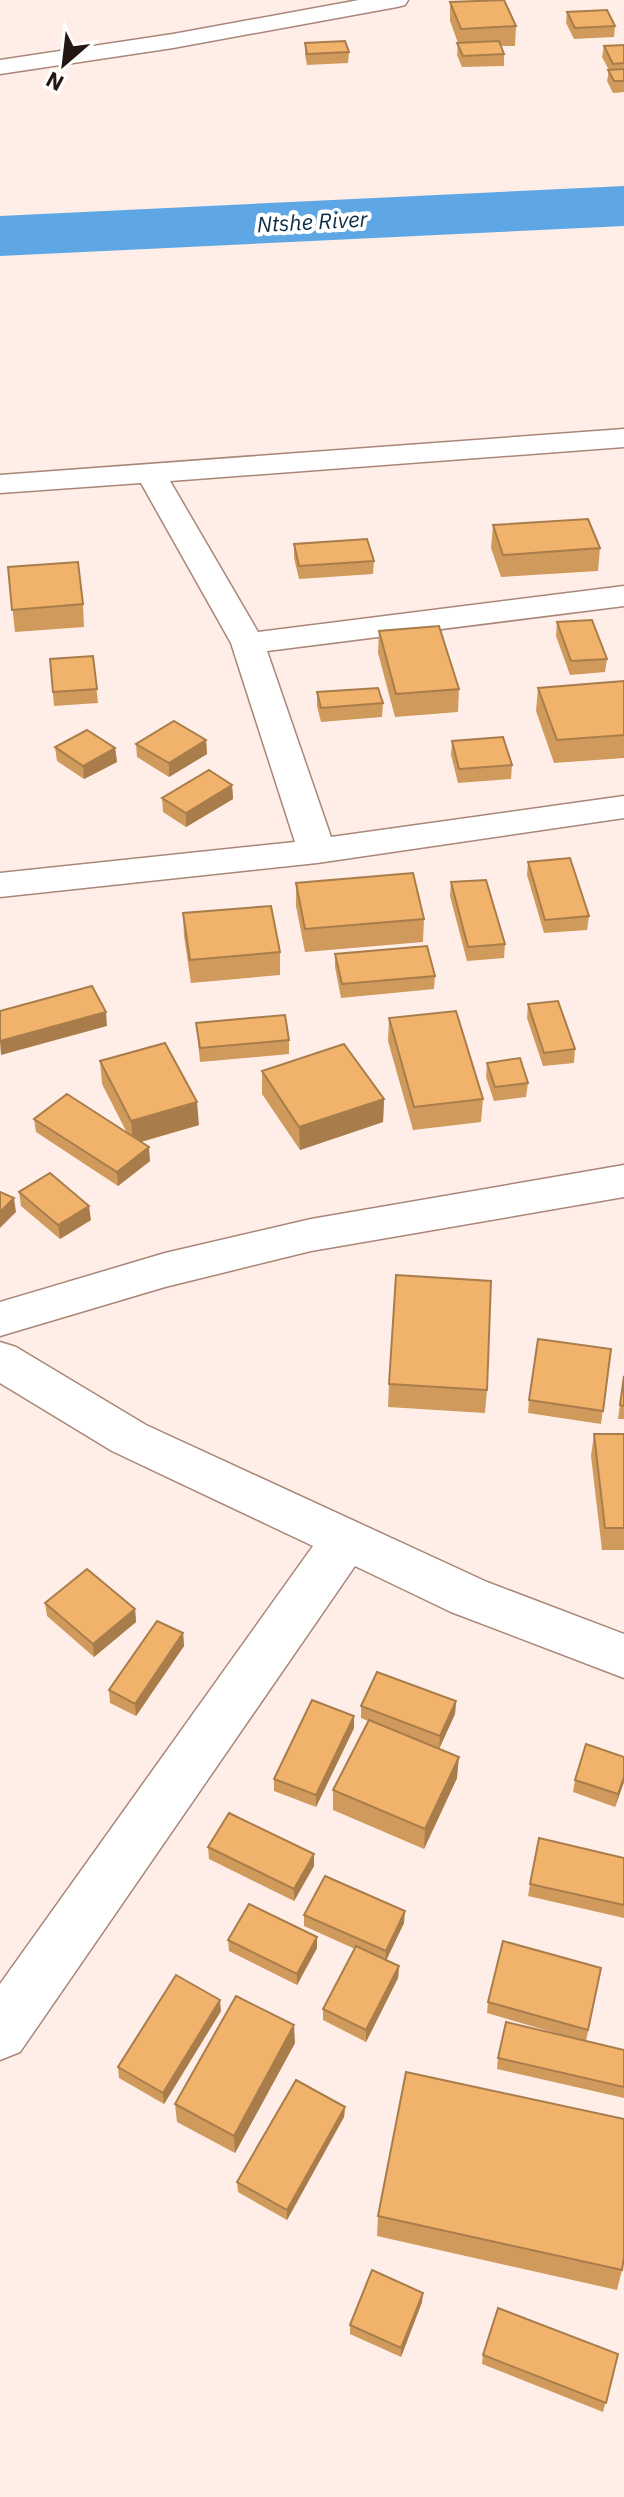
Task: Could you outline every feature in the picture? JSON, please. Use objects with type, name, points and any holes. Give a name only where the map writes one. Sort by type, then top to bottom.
[{"type":"street","points":[[0,67],[173,41],[397,0]]},
{"type":"street","points":[[0,484],[624,438]]},
{"type":"street","points":[[151,474],[248,643],[317,851]]},
{"type":"street","points":[[248,643],[624,596]]},
{"type":"street","points":[[0,885],[317,851],[624,807]]},
{"type":"street","points":[[0,1319],[165,1270],[311,1235],[624,1181]]},
{"type":"street","points":[[0,1360],[129,1438],[469,1597],[624,1656]]},
{"type":"street","points":[[0,2032],[346,1539]]},
{"type":"building","points":[[504,0],[516,26],[461,29],[450,2]]},
{"type":"building","points":[[607,10],[615,26],[575,28],[567,12]]},
{"type":"building","points":[[345,41],[349,52],[307,54],[305,43]]},
{"type":"building","points":[[499,41],[504,54],[463,56],[457,43]]},
{"type":"building","points":[[624,45],[624,63],[613,64],[604,46]]},
{"type":"building","points":[[624,69],[624,81],[614,81],[608,70]]},
{"type":"building","points":[[588,519],[600,548],[503,555],[493,525]]},
{"type":"building","points":[[367,539],[374,561],[299,566],[294,544]]},
{"type":"building","points":[[78,562],[83,604],[12,610],[8,567]]},
{"type":"building","points":[[592,620],[607,659],[571,661],[557,622]]},
{"type":"building","points":[[439,626],[459,689],[396,694],[379,631]]},
{"type":"building","points":[[93,656],[97,689],[53,692],[50,659]]},
{"type":"building","points":[[624,681],[624,735],[557,740],[538,688]]},
{"type":"building","points":[[378,688],[383,703],[321,708],[317,692]]},
{"type":"building","points":[[174,721],[206,740],[169,763],[136,744]]},
{"type":"building","points":[[87,730],[115,748],[83,766],[55,747]]},
{"type":"building","points":[[503,737],[512,765],[459,769],[452,741]]},
{"type":"building","points":[[209,770],[232,785],[186,813],[162,798]]},
{"type":"building","points":[[570,858],[589,916],[545,920],[528,862]]},
{"type":"building","points":[[413,873],[424,919],[305,929],[296,883]]},
{"type":"building","points":[[486,880],[505,944],[468,947],[451,882]]},
{"type":"building","points":[[271,906],[280,952],[190,960],[183,913]]},
{"type":"building","points":[[427,946],[435,976],[342,984],[335,954]]},
{"type":"building","points":[[92,986],[106,1012],[0,1041],[0,1011]]},
{"type":"building","points":[[558,1001],[575,1049],[544,1053],[528,1004]]},
{"type":"building","points":[[456,1011],[483,1099],[414,1107],[389,1018]]},
{"type":"building","points":[[285,1015],[289,1040],[200,1048],[196,1023]]},
{"type":"building","points":[[165,1043],[197,1102],[131,1121],[100,1061]]},
{"type":"building","points":[[344,1044],[384,1099],[299,1127],[262,1071]]},
{"type":"building","points":[[520,1058],[528,1083],[495,1087],[487,1063]]},
{"type":"building","points":[[67,1094],[149,1147],[117,1172],[34,1119]]},
{"type":"building","points":[[50,1173],[89,1206],[58,1225],[19,1192]]},
{"type":"building","points":[[0,1192],[14,1198],[0,1212]]},
{"type":"building","points":[[396,1275],[491,1281],[487,1390],[389,1384]]},
{"type":"building","points":[[538,1339],[611,1349],[603,1411],[529,1400]]},
{"type":"building","points":[[624,1376],[624,1406],[620,1405]]},
{"type":"building","points":[[594,1434],[624,1434],[624,1528],[605,1528]]},
{"type":"building","points":[[87,1569],[135,1609],[93,1644],[45,1603]]},
{"type":"building","points":[[157,1621],[183,1633],[135,1704],[109,1690]]},
{"type":"building","points":[[377,1672],[456,1701],[440,1736],[361,1706]]},
{"type":"building","points":[[312,1700],[354,1716],[316,1795],[274,1779]]},
{"type":"building","points":[[369,1720],[459,1757],[425,1829],[333,1790]]},
{"type":"building","points":[[586,1744],[624,1757],[624,1777],[618,1794],[575,1780]]},
{"type":"building","points":[[229,1813],[314,1854],[294,1889],[208,1847]]},
{"type":"building","points":[[539,1838],[624,1858],[624,1905],[530,1884]]},
{"type":"building","points":[[325,1876],[405,1911],[386,1951],[304,1915]]},
{"type":"building","points":[[249,1904],[317,1937],[297,1974],[228,1940]]},
{"type":"building","points":[[503,1941],[601,1968],[588,2030],[488,2002]]},
{"type":"building","points":[[356,1946],[399,1966],[366,2030],[323,2009]]},
{"type":"building","points":[[176,1975],[220,2000],[163,2093],[118,2067]]},
{"type":"building","points":[[236,1996],[294,2025],[234,2136],[175,2104]]},
{"type":"building","points":[[506,2022],[624,2050],[624,2087],[498,2058]]},
{"type":"building","points":[[406,2072],[624,2119],[622,2270],[378,2216]]},
{"type":"building","points":[[296,2080],[345,2107],[287,2210],[237,2182]]},
{"type":"building","points":[[372,2270],[423,2293],[401,2348],[350,2325]]},
{"type":"building","points":[[498,2308],[618,2354],[606,2403],[483,2355]]},
{"type":"waterway","name":"Ntshe River","points":[[0,236],[624,206]]}]
